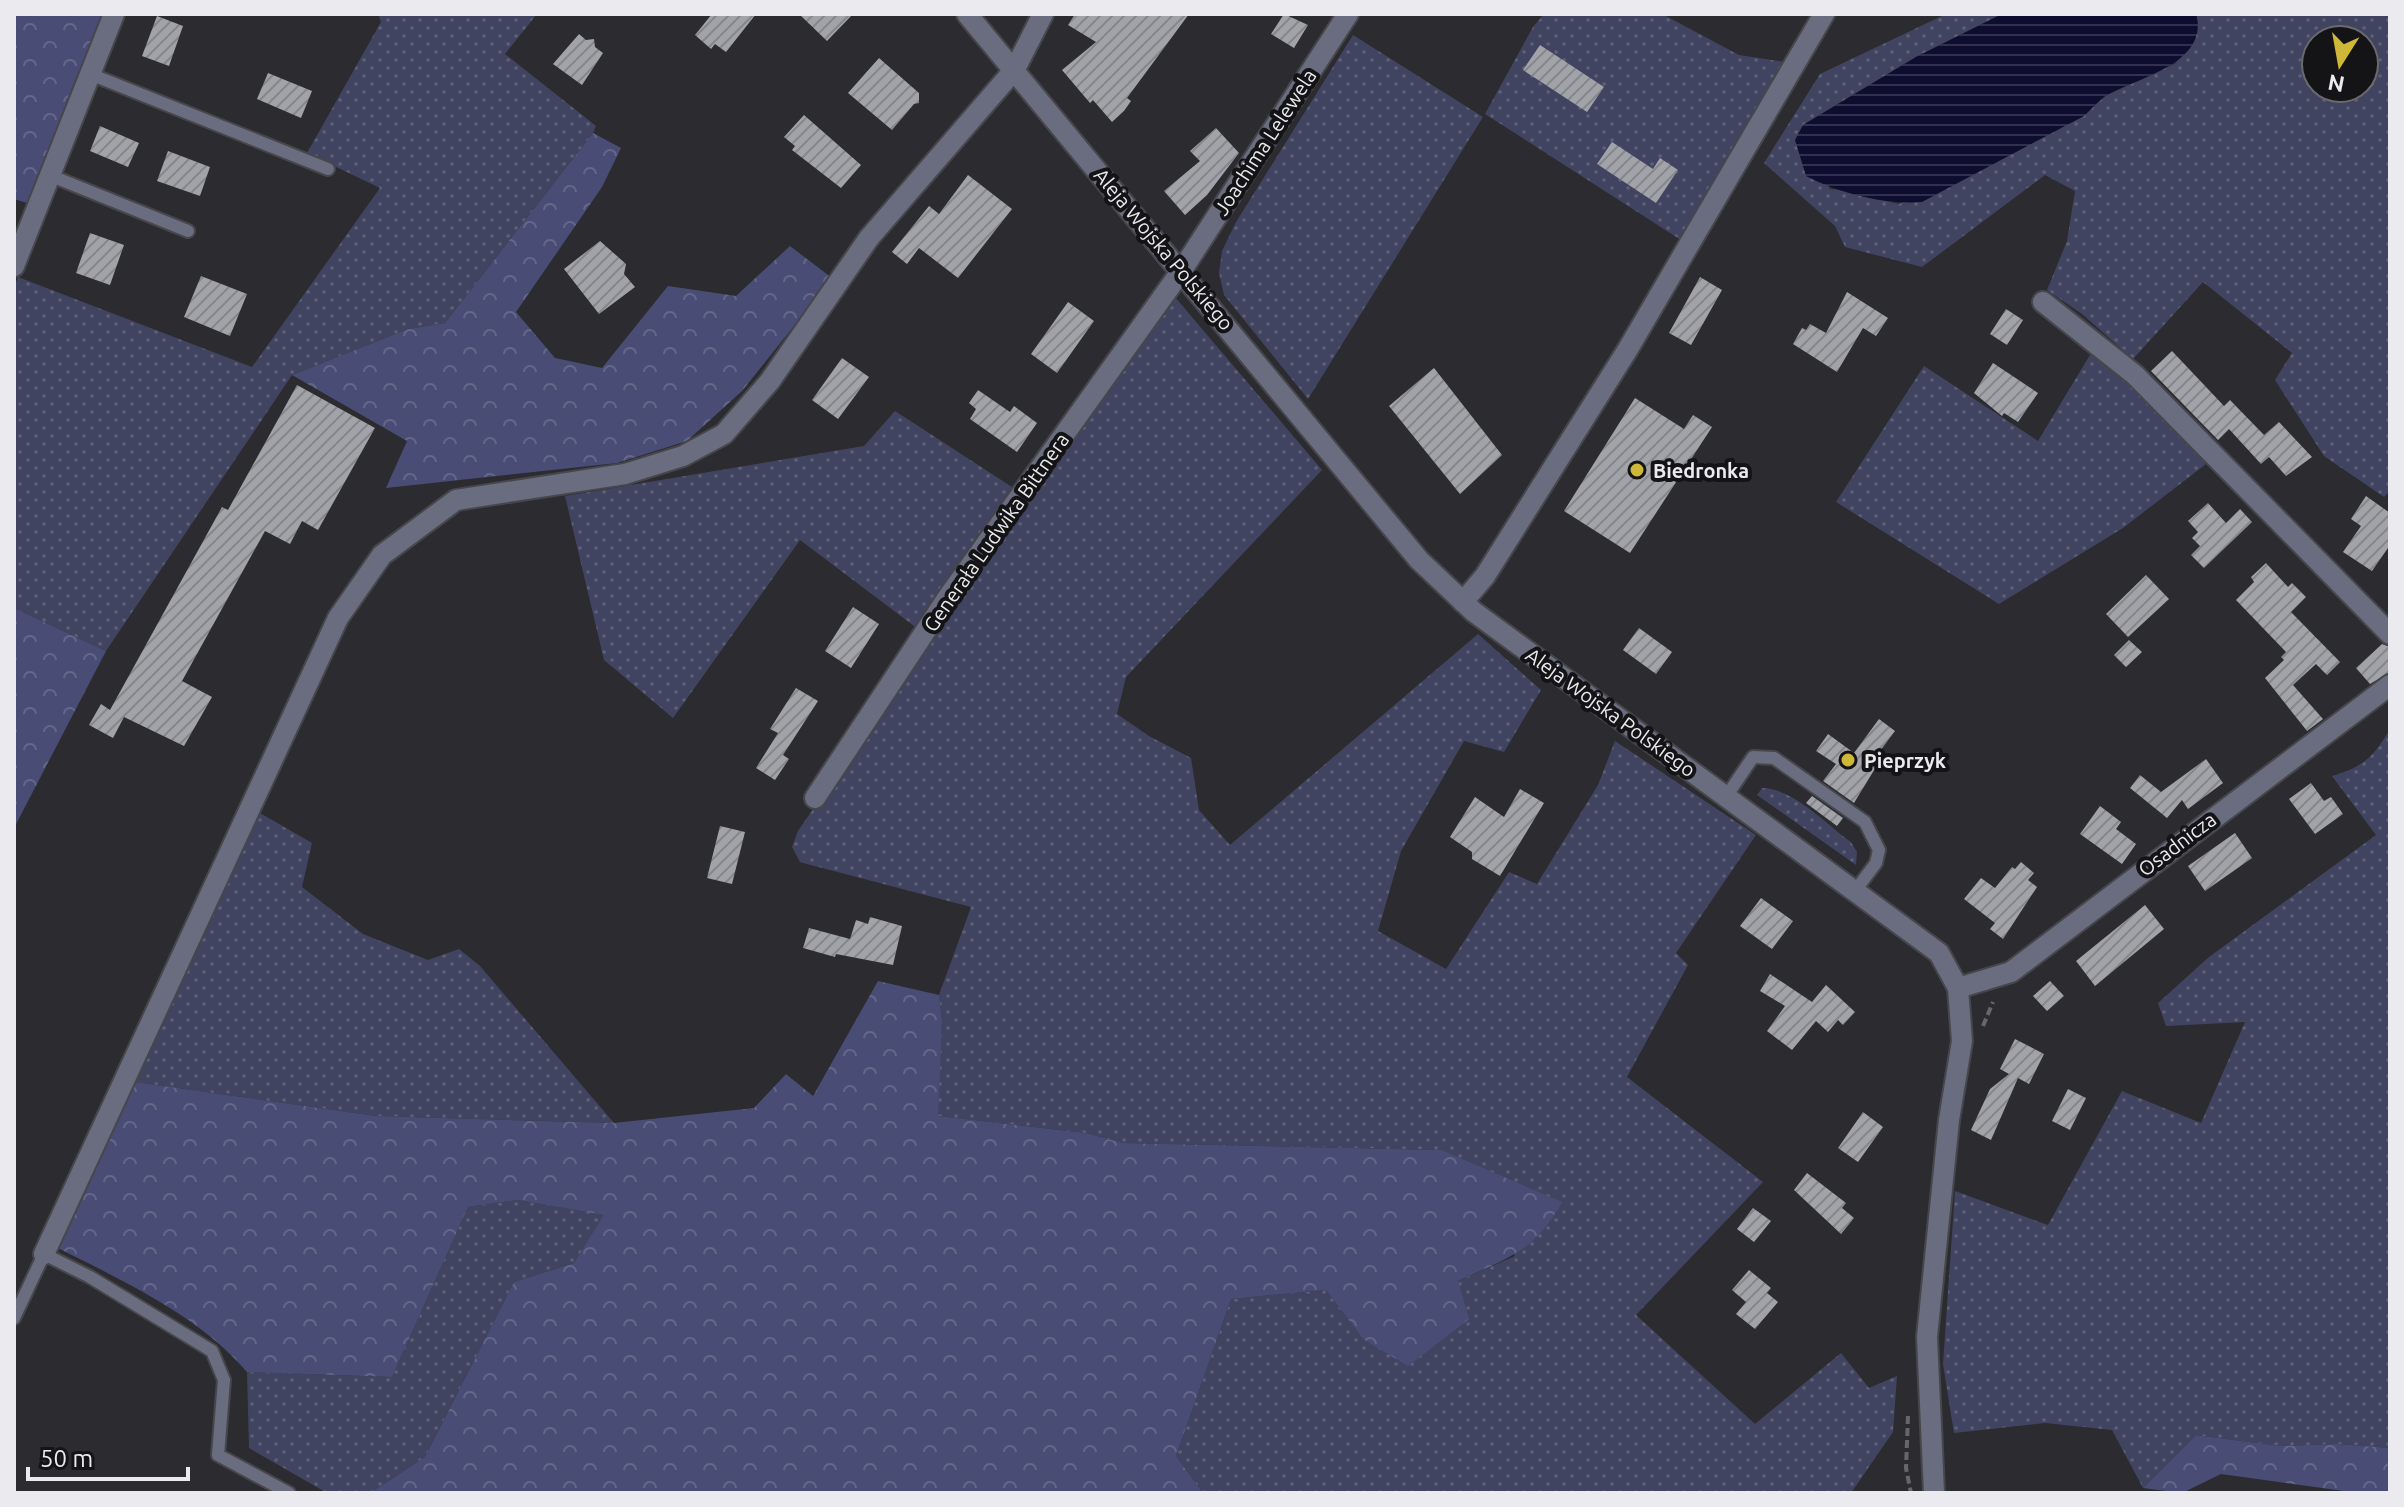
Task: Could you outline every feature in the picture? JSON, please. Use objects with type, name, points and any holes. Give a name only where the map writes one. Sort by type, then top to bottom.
[{"type":"street","points":[[14,266],[114,14]]},
{"type":"street","name":"Aleja Wojska Polskiego","points":[[967,14],[1419,560],[1463,602],[1939,953],[1958,988],[1962,1041],[1949,1120],[1927,1337],[1934,1493]]},
{"type":"street","points":[[44,1254],[338,618],[382,555],[456,500],[625,474],[683,456],[724,434],[770,381],[869,238],[1015,69],[1043,14]]},
{"type":"street","name":"Joachima Lelewela","points":[[1182,270],[1348,14]]},
{"type":"street","points":[[1463,602],[1493,563],[1628,349],[1824,14]]},
{"type":"street","name":"Generała Ludwika Bittnera","points":[[815,798],[948,597],[1182,270]]},
{"type":"street","points":[[2043,302],[2135,375],[2390,634]]},
{"type":"street","name":"Osadnicza","points":[[1958,988],[2011,972],[2390,685]]},
{"type":"lane","points":[[90,74],[328,169]]},
{"type":"lane","points":[[49,175],[188,231]]},
{"type":"lane","points":[[1726,797],[1753,757],[1774,758],[1865,822],[1879,850],[1876,863],[1855,891]]},
{"type":"lane","points":[[14,1318],[44,1254],[90,1277],[212,1351],[224,1380],[218,1455],[289,1493]]},
{"type":"shaded area","points":[[378,14],[537,14],[505,54],[596,126],[593,133],[445,323],[408,329],[292,375],[106,651],[14,608],[14,287],[18,277],[252,367],[380,188],[307,153],[381,22]]},
{"type":"shaded area","points":[[1544,14],[1662,14],[1739,55],[1791,63],[1684,242],[1485,114],[1533,27]]},
{"type":"shaded area","points":[[1946,14],[2002,14],[1916,57],[1803,125],[1830,189],[1899,204],[2084,116],[2105,96],[2176,63],[2198,22],[2196,14],[2390,14],[2390,491],[2384,497],[2324,456],[2275,380],[2292,353],[2203,282],[2133,359],[2082,314],[2047,290],[2067,241],[2075,191],[2045,175],[1922,267],[1845,247],[1835,226],[1764,163],[1820,74]]},
{"type":"shaded area","points":[[2002,14],[2196,14],[2197,31],[2192,45],[2182,57],[2168,66],[2107,95],[2084,116],[1922,202],[1893,202],[1862,196],[1832,188],[1806,176],[1795,140],[1803,125],[1916,57]]},
{"type":"shaded area","points":[[1353,35],[1483,117],[1308,399],[1224,295],[1219,273],[1222,251],[1236,222]]},
{"type":"shaded area","points":[[1169,290],[1322,470],[1126,677],[1117,714],[1149,736],[1191,758],[1199,810],[1230,845],[1478,634],[1541,690],[1504,752],[1464,741],[1401,851],[1378,931],[1446,969],[1509,872],[1537,884],[1598,785],[1615,741],[1756,835],[1676,953],[1688,965],[1627,1077],[1763,1182],[1636,1315],[1755,1424],[1841,1353],[1869,1388],[1897,1376],[1893,1432],[1851,1493],[1203,1493],[1176,1456],[1231,1299],[1326,1290],[1363,1339],[1458,1281],[1515,1256],[1441,1150],[1123,1143],[1086,1133],[937,1116],[942,1020],[939,995],[971,907],[800,862],[792,847],[798,831]]},
{"type":"shaded area","points":[[2096,345],[2210,461],[2123,528],[1999,604],[1836,502],[1924,366],[2038,441]]},
{"type":"shaded area","points":[[895,411],[1012,487],[918,629],[800,540],[673,718],[604,660],[565,496],[864,446]]},
{"type":"shaded area","points":[[2390,729],[2390,1448],[2337,1444],[2280,1446],[2196,1435],[2143,1488],[2112,1430],[2045,1423],[1954,1433],[1943,1364],[1955,1191],[2048,1225],[2122,1091],[2201,1123],[2245,1022],[2166,1026],[2158,1003],[2209,957],[2376,835],[2332,776],[2367,760]]},
{"type":"shaded area","points":[[1762,788],[1786,794],[1851,842],[1857,852],[1856,865],[1757,795]]},
{"type":"shaded area","points":[[260,813],[312,843],[302,887],[363,934],[428,960],[459,949],[480,966],[614,1123],[376,1116],[135,1082]]},
{"type":"shaded area","points":[[518,1200],[605,1215],[574,1263],[514,1282],[425,1457],[370,1493],[327,1493],[249,1448],[247,1372],[392,1377],[468,1207]]},
{"type":"green space","points":[[14,14],[102,14],[27,203],[14,199]]},
{"type":"green space","points":[[593,133],[621,148],[602,187],[516,312],[555,358],[602,368],[668,286],[736,296],[790,246],[832,278],[742,391],[687,441],[617,463],[386,488],[407,441],[292,375],[408,329],[445,323]]},
{"type":"green space","points":[[14,608],[106,651],[14,828]]},
{"type":"green space","points":[[878,981],[939,995],[942,1020],[938,1116],[1086,1133],[1123,1143],[1441,1150],[1562,1202],[1552,1219],[1530,1243],[1505,1259],[1458,1281],[1469,1319],[1408,1366],[1363,1339],[1326,1290],[1231,1299],[1176,1456],[1203,1493],[370,1493],[425,1457],[514,1282],[574,1263],[604,1215],[518,1200],[468,1207],[392,1377],[247,1372],[228,1352],[184,1317],[58,1248],[135,1082],[376,1116],[614,1123],[754,1108],[786,1074],[813,1096]]},
{"type":"green space","points":[[2196,1435],[2280,1446],[2337,1444],[2390,1448],[2390,1493],[2358,1493],[2221,1474],[2182,1493],[2143,1488]]},
{"type":"building","points":[[712,14],[756,14],[726,52],[715,44],[711,49],[695,35]]},
{"type":"building","points":[[799,14],[853,14],[827,41]]},
{"type":"building","points":[[1075,14],[1189,14],[1127,98],[1131,101],[1124,111],[1112,122],[1093,100],[1090,103],[1062,70],[1096,42],[1068,25]]},
{"type":"building","points":[[1284,14],[1308,25],[1294,48],[1271,34]]},
{"type":"building","points":[[157,16],[183,26],[169,66],[142,56]]},
{"type":"building","points":[[579,34],[586,40],[594,39],[595,47],[603,53],[582,85],[553,64]]},
{"type":"building","points":[[1540,45],[1604,87],[1587,112],[1523,70]]},
{"type":"building","points":[[879,58],[919,93],[919,103],[914,104],[892,130],[848,93]]},
{"type":"building","points":[[268,73],[312,91],[301,118],[257,99]]},
{"type":"building","points":[[804,115],[861,165],[841,188],[792,150],[795,146],[784,137]]},
{"type":"building","points":[[100,126],[139,143],[128,167],[90,151]]},
{"type":"building","points":[[1216,128],[1239,153],[1207,195],[1185,215],[1164,191],[1200,161],[1190,151]]},
{"type":"building","points":[[1612,142],[1653,169],[1660,158],[1678,170],[1656,203],[1597,164]]},
{"type":"building","points":[[168,151],[210,167],[200,196],[157,181]]},
{"type":"building","points":[[968,175],[1012,209],[958,278],[919,248],[907,264],[892,252],[929,206],[939,214]]},
{"type":"building","points":[[90,233],[124,245],[110,285],[76,273]]},
{"type":"building","points":[[600,241],[626,264],[624,274],[635,287],[599,314],[564,269]]},
{"type":"building","points":[[201,276],[247,294],[230,336],[184,317]]},
{"type":"building","points":[[1700,277],[1722,290],[1691,345],[1669,333]]},
{"type":"building","points":[[1847,292],[1888,318],[1876,336],[1863,328],[1837,372],[1793,344],[1802,328],[1806,330],[1810,324],[1826,333]]},
{"type":"building","points":[[1068,302],[1094,321],[1057,373],[1031,354]]},
{"type":"building","points":[[2006,309],[2023,320],[2007,345],[1990,334]]},
{"type":"building","points":[[2172,351],[2224,406],[2230,400],[2264,435],[2279,422],[2312,457],[2286,476],[2269,457],[2261,464],[2229,429],[2218,440],[2151,371]]},
{"type":"building","points":[[842,358],[869,377],[838,419],[812,400]]},
{"type":"building","points":[[1993,363],[2038,393],[2018,422],[2004,413],[2002,416],[1974,393]]},
{"type":"building","points":[[1434,368],[1502,455],[1460,494],[1389,406]]},
{"type":"building","points":[[297,385],[375,428],[318,530],[302,521],[290,544],[265,531],[182,681],[212,697],[184,746],[124,717],[113,738],[89,725],[101,704],[110,710],[222,507],[228,510]]},
{"type":"building","points":[[978,390],[1010,412],[1014,406],[1037,423],[1017,452],[970,419],[976,409],[969,403]]},
{"type":"building","name":"Biedronka","points":[[1635,398],[1684,429],[1693,415],[1712,427],[1630,553],[1564,511]]},
{"type":"building","points":[[2366,496],[2390,513],[2390,545],[2372,571],[2343,552],[2361,526],[2351,519]]},
{"type":"building","points":[[2208,503],[2226,523],[2240,509],[2252,522],[2204,568],[2191,555],[2200,546],[2192,538],[2198,532],[2188,521]]},
{"type":"building","points":[[2266,563],[2288,587],[2292,583],[2306,597],[2291,612],[2340,662],[2327,675],[2316,664],[2293,685],[2323,719],[2307,731],[2265,678],[2284,660],[2281,657],[2286,652],[2236,600],[2254,582],[2251,577]]},
{"type":"building","points":[[2146,575],[2169,599],[2128,637],[2106,614]]},
{"type":"building","points":[[853,607],[879,624],[851,668],[825,651]]},
{"type":"building","points":[[1639,628],[1672,652],[1656,674],[1623,650]]},
{"type":"building","points":[[2129,640],[2142,652],[2126,667],[2114,655]]},
{"type":"building","points":[[2382,644],[2390,647],[2390,672],[2370,684],[2356,668]]},
{"type":"building","points":[[796,688],[818,701],[783,755],[789,759],[775,780],[756,768],[778,733],[770,729]]},
{"type":"building","points":[[1879,719],[1895,731],[1874,759],[1879,762],[1854,803],[1823,781],[1836,764],[1816,751],[1828,734],[1854,753]]},
{"type":"building","points":[[2206,759],[2223,783],[2188,809],[2182,800],[2167,818],[2130,788],[2140,775],[2161,792]]},
{"type":"building","points":[[2311,783],[2324,801],[2331,797],[2343,814],[2315,834],[2289,799]]},
{"type":"building","points":[[1520,789],[1544,803],[1500,876],[1472,859],[1472,852],[1450,837],[1475,797],[1504,817]]},
{"type":"building","points":[[1812,796],[1843,818],[1837,826],[1806,803]]},
{"type":"building","points":[[2100,806],[2121,822],[2116,829],[2136,844],[2122,864],[2080,834]]},
{"type":"building","points":[[720,826],[745,832],[732,884],[707,878]]},
{"type":"building","points":[[2235,833],[2252,858],[2205,891],[2188,866]]},
{"type":"building","points":[[2021,862],[2034,873],[2028,880],[2037,887],[2003,939],[1990,929],[1995,923],[1964,899],[1981,878],[1995,888],[2012,867],[2015,869]]},
{"type":"building","points":[[1761,898],[1793,921],[1772,949],[1740,926]]},
{"type":"building","points":[[2145,905],[2164,929],[2095,986],[2076,961]]},
{"type":"building","points":[[870,917],[902,926],[893,965],[836,954],[835,957],[803,948],[809,928],[850,939],[856,920],[868,924]]},
{"type":"building","points":[[1770,974],[1812,1002],[1826,985],[1855,1012],[1843,1025],[1838,1020],[1828,1032],[1816,1021],[1792,1050],[1767,1031],[1785,1006],[1760,991]]},
{"type":"building","points":[[2050,981],[2064,996],[2047,1011],[2033,996]]},
{"type":"building","points":[[2015,1039],[2044,1054],[2029,1084],[2018,1078],[1991,1140],[1971,1130],[1990,1089],[2009,1074],[2000,1069]]},
{"type":"building","points":[[2068,1089],[2086,1098],[2070,1130],[2052,1121]]},
{"type":"building","points":[[1863,1112],[1883,1127],[1858,1162],[1838,1148]]},
{"type":"building","points":[[1807,1173],[1846,1203],[1842,1208],[1854,1218],[1841,1234],[1794,1190]]},
{"type":"building","points":[[1753,1208],[1771,1221],[1754,1242],[1737,1229]]},
{"type":"building","points":[[1749,1270],[1771,1288],[1767,1293],[1778,1302],[1755,1329],[1736,1314],[1746,1302],[1732,1290]]},
{"type":"place","name":"Biedronka","points":[[1637,470]]},
{"type":"place","name":"Pieprzyk","points":[[1848,760]]}]
